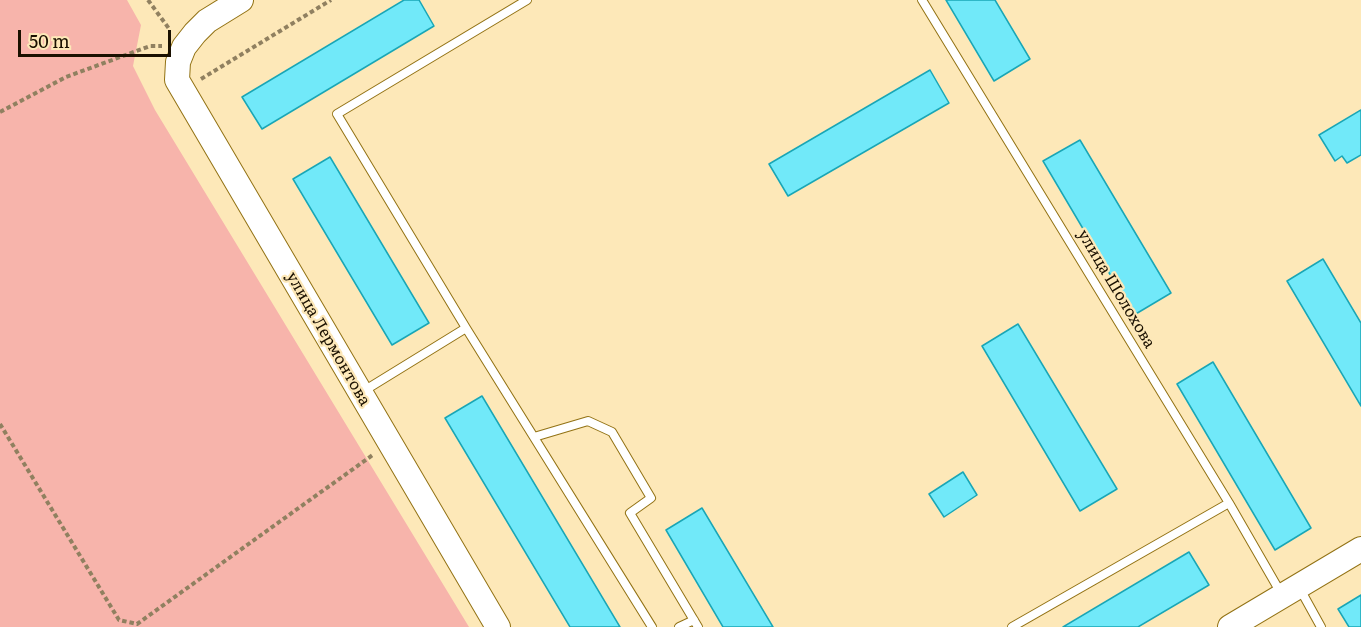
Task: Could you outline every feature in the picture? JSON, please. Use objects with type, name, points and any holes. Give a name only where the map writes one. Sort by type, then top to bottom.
[{"type":"street","points":[[184,47],[207,21],[242,0]]},
{"type":"street","name":"улица Лермонтова","points":[[184,47],[178,62],[177,80],[182,90],[498,627]]},
{"type":"street","points":[[1230,627],[1361,549]]},
{"type":"lane","points":[[527,0],[337,114],[466,328],[652,627]]},
{"type":"lane","name":"улица Шолохова","points":[[922,0],[1229,503],[1290,591],[1321,627]]},
{"type":"lane","points":[[360,393],[466,328]]},
{"type":"lane","points":[[534,437],[588,421],[612,432],[651,498],[630,513],[696,623],[679,627]]},
{"type":"lane","points":[[1012,627],[1229,503]]},
{"type":"path","points":[[148,0],[184,47]]},
{"type":"path","points":[[182,90],[331,0]]},
{"type":"path","points":[[0,112],[66,77],[111,59],[150,46],[184,47]]},
{"type":"path","points":[[0,424],[119,620],[137,624],[389,443]]},
{"type":"shaded area","points":[[0,0],[127,0],[141,25],[133,66],[155,110],[469,627],[0,627]]},
{"type":"building","points":[[404,0],[419,0],[434,26],[262,129],[242,97]]},
{"type":"building","points":[[946,0],[995,0],[1030,59],[994,81]]},
{"type":"building","points":[[930,70],[949,103],[788,196],[769,164]]},
{"type":"building","points":[[1361,110],[1361,155],[1347,163],[1342,156],[1335,161],[1319,135]]},
{"type":"building","points":[[1080,140],[1171,293],[1134,315],[1043,161]]},
{"type":"building","points":[[330,157],[429,323],[392,345],[293,179]]},
{"type":"building","points":[[1323,259],[1361,323],[1361,406],[1287,281]]},
{"type":"building","points":[[1018,324],[1117,489],[1080,511],[982,346]]},
{"type":"building","points":[[1213,362],[1311,528],[1275,550],[1177,384]]},
{"type":"building","points":[[482,396],[620,627],[570,627],[445,418]]},
{"type":"building","points":[[963,472],[977,495],[944,517],[929,494]]},
{"type":"building","points":[[702,508],[773,627],[723,627],[666,530]]},
{"type":"building","points":[[1189,552],[1209,585],[1138,627],[1063,627]]},
{"type":"building","points":[[1361,595],[1361,627],[1349,627],[1338,609]]}]
